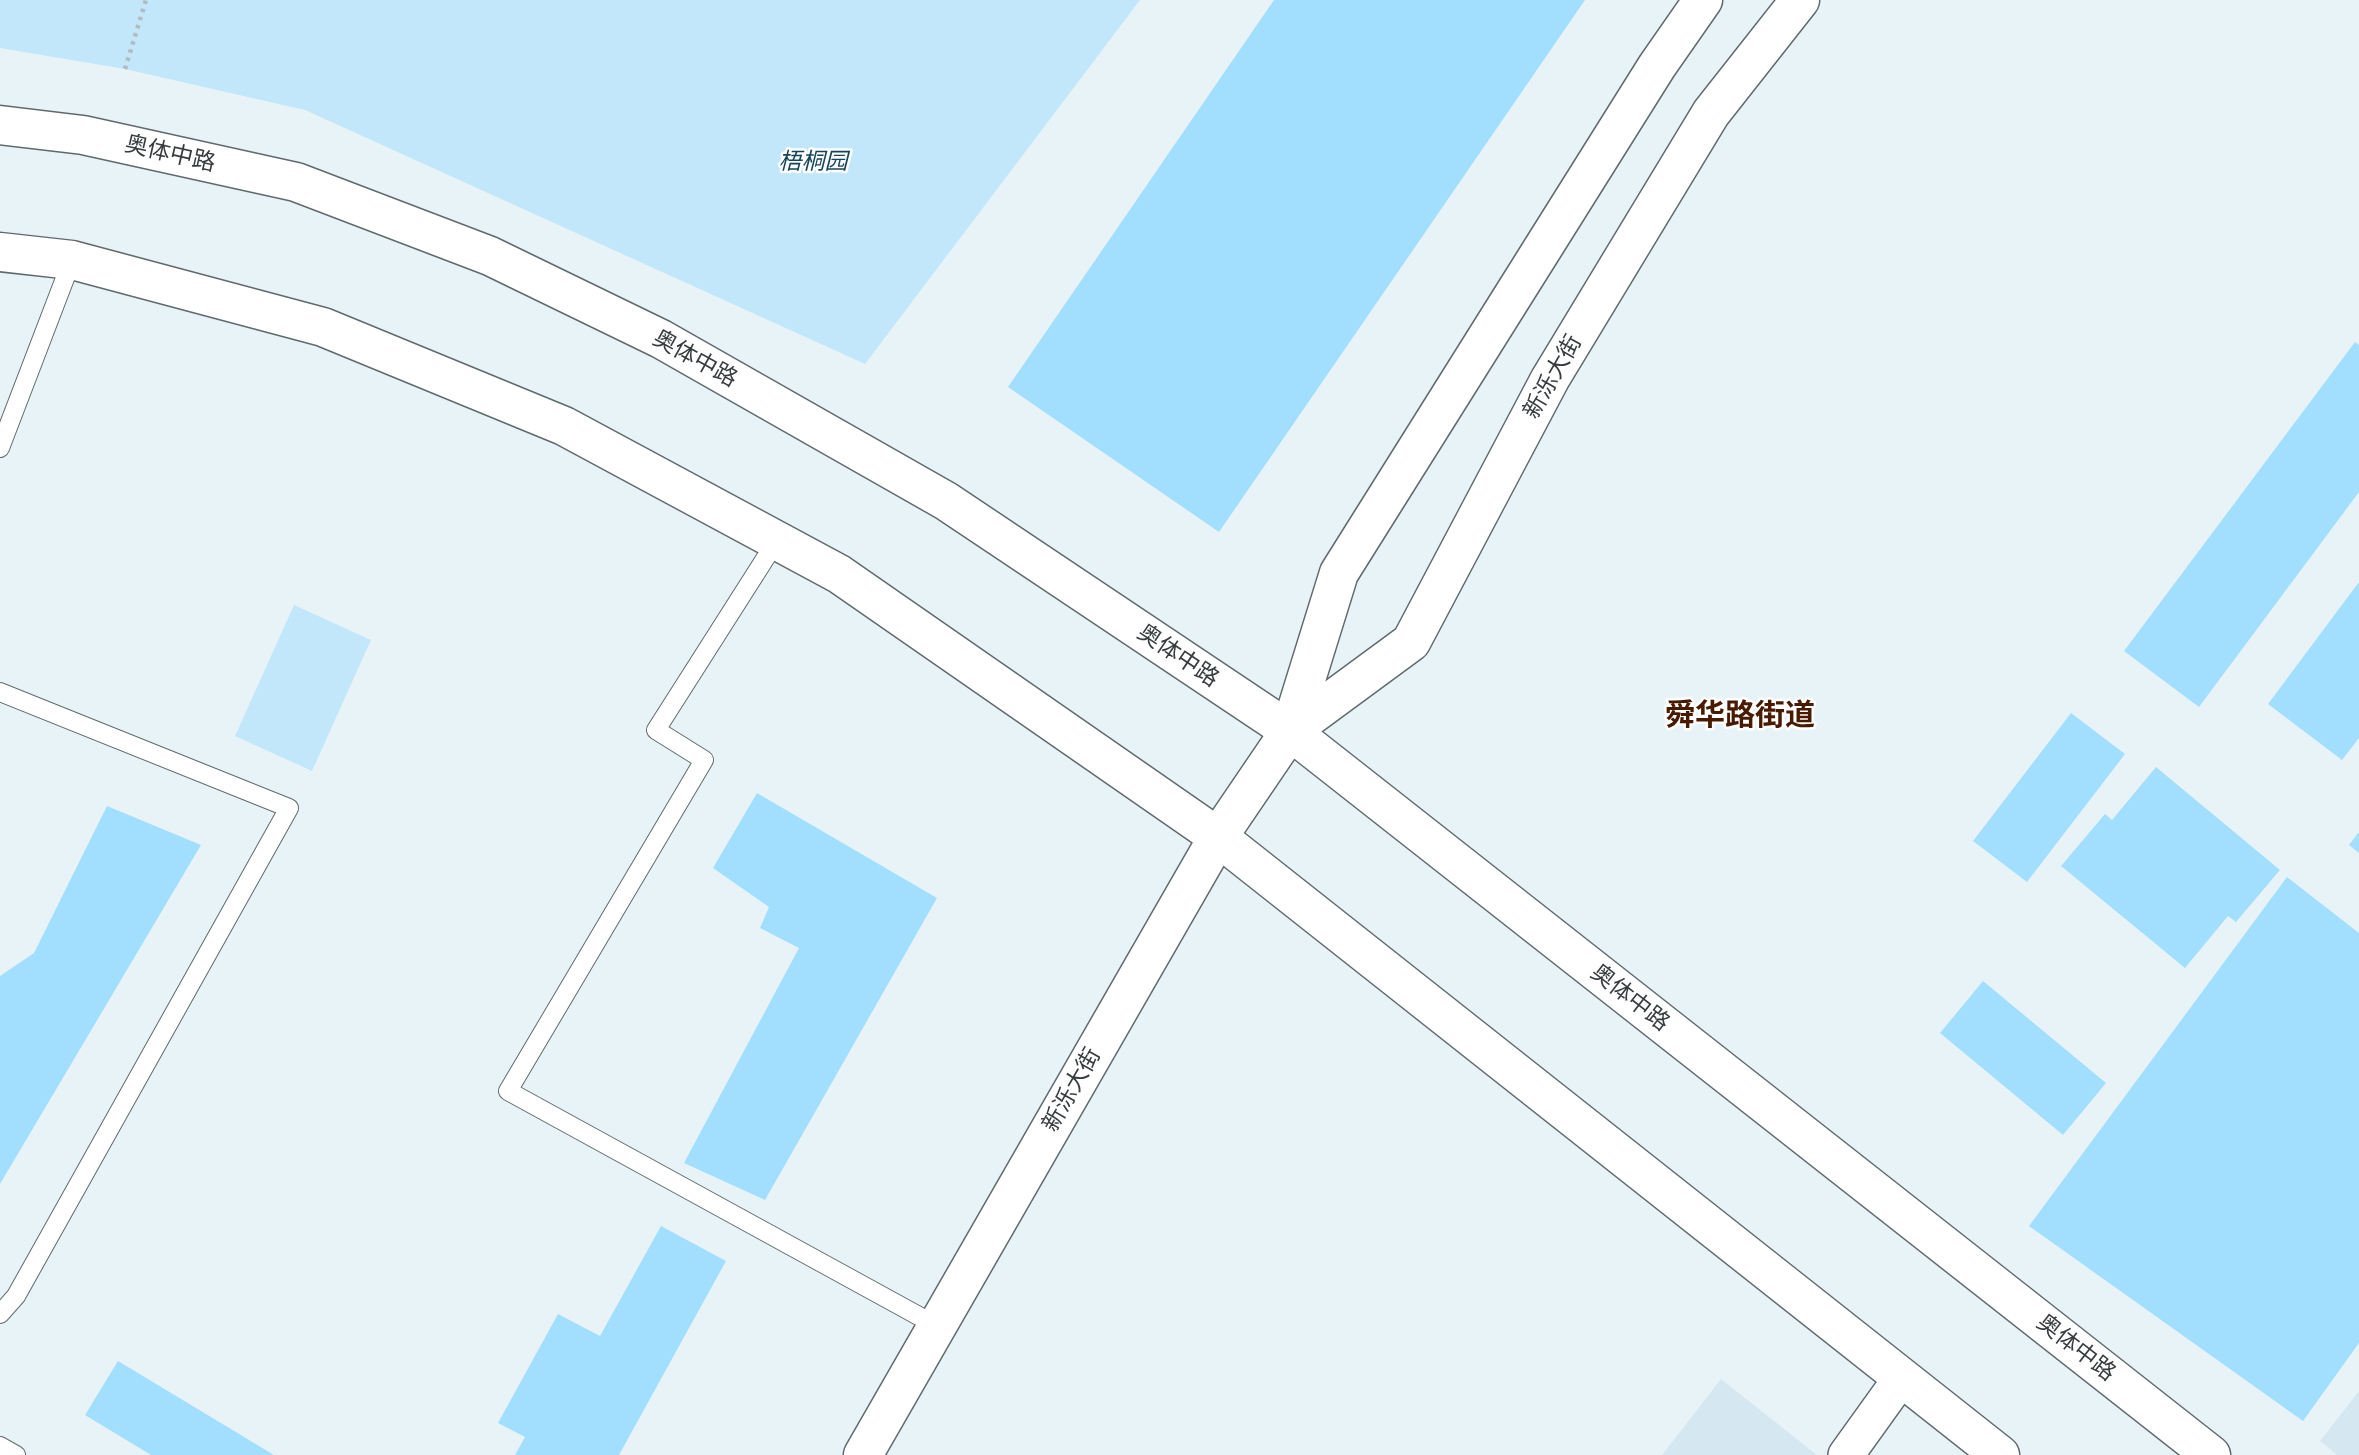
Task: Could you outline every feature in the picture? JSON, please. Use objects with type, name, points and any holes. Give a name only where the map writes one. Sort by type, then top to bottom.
[{"type":"main road","name":"新泺大街","points":[[863,1455],[1218,837],[1290,731],[1339,573],[1657,66],[1703,0]]},
{"type":"main road","name":"新泺大街","points":[[1290,731],[1411,642],[1550,379],[1712,113],[1800,0]]},
{"type":"main road","name":"奥体中路","points":[[0,125],[83,135],[296,182],[490,256],[661,339],[946,501],[1290,731],[2211,1455]]},
{"type":"main road","points":[[0,252],[72,260],[323,327],[564,426],[839,574],[1218,837],[2000,1455]]},
{"type":"street","points":[[1846,1455],[1902,1377]]},
{"type":"lane","points":[[0,448],[72,260]]},
{"type":"lane","points":[[777,540],[656,730],[704,760],[508,1091],[937,1326]]},
{"type":"lane","points":[[0,692],[289,808],[16,1296],[0,1314]]},
{"type":"lane","points":[[0,1446],[16,1455]]},
{"type":"path","points":[[125,69],[146,0]]},
{"type":"shaded area","points":[[1721,1379],[1817,1455],[1662,1455]]},
{"type":"shaded area","points":[[2359,1391],[2359,1455],[2337,1455],[2320,1441]]},
{"type":"green space","name":"梧桐园","points":[[0,0],[1140,0],[865,364],[305,110],[125,69],[0,48]]},
{"type":"green space","points":[[294,605],[371,640],[312,771],[235,736]]},
{"type":"building","points":[[1274,0],[1585,0],[1219,532],[1008,387]]},
{"type":"building","points":[[2355,342],[2359,345],[2359,492],[2199,707],[2124,651]]},
{"type":"building","points":[[2359,582],[2359,738],[2342,760],[2268,704]]},
{"type":"building","points":[[2071,713],[2125,754],[2027,882],[1973,841]]},
{"type":"building","points":[[2156,767],[2280,870],[2236,922],[2228,916],[2185,968],[2061,866],[2105,814],[2112,820]]},
{"type":"building","points":[[757,793],[937,898],[765,1200],[684,1163],[799,948],[760,928],[769,907],[713,868]]},
{"type":"building","points":[[107,806],[201,845],[0,1184],[0,976],[34,953]]},
{"type":"building","points":[[2359,832],[2359,853],[2349,845]]},
{"type":"building","points":[[2287,877],[2359,933],[2359,1343],[2303,1421],[2029,1226]]},
{"type":"building","points":[[1983,981],[2106,1083],[2063,1135],[1940,1033]]},
{"type":"building","points":[[661,1226],[726,1261],[619,1455],[515,1455],[525,1437],[498,1423],[558,1314],[600,1336]]},
{"type":"building","points":[[118,1361],[274,1455],[151,1455],[85,1415]]},
{"type":"district","name":"舜华路街道","points":[[1740,716]]}]
